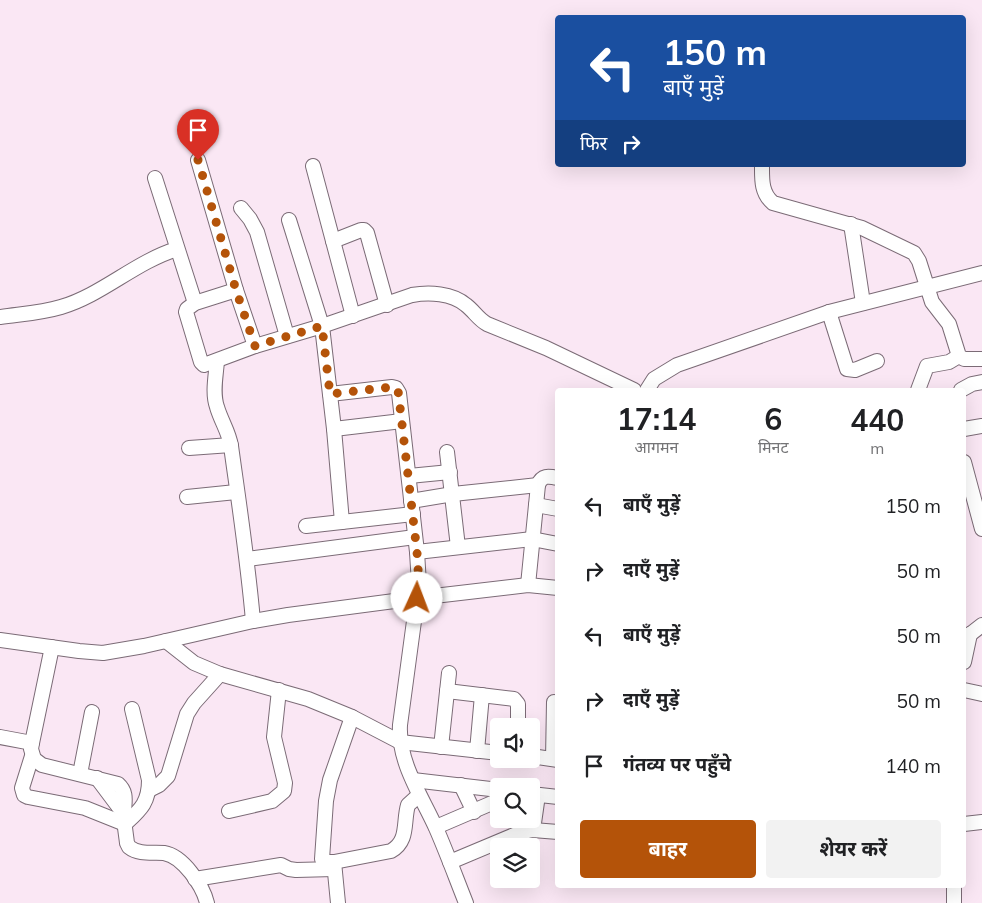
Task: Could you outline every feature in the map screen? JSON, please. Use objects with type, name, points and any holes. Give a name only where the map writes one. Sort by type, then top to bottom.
[{"type":"street","points":[[198,160],[236,290],[255,346]]},
{"type":"street","points":[[313,166],[353,316]]},
{"type":"street","points":[[762,167],[763,188],[768,199],[773,203],[850,224],[872,232],[914,253],[919,261],[934,305],[947,319],[959,356],[964,359],[982,359]]},
{"type":"street","points":[[155,178],[194,303]]},
{"type":"street","points":[[241,208],[257,232],[287,336]]},
{"type":"street","points":[[289,220],[322,326],[342,522]]},
{"type":"street","points":[[850,224],[863,303]]},
{"type":"street","points":[[333,241],[361,230],[367,233],[387,304]]},
{"type":"street","points":[[0,317],[61,307],[88,295],[158,255],[177,249]]},
{"type":"street","points":[[648,388],[654,379],[662,372],[677,365],[829,312],[982,273]]},
{"type":"street","points":[[236,290],[188,306],[186,312],[201,362],[204,365],[255,346],[353,316],[412,295],[424,293],[458,299],[487,324],[546,348],[630,388]]},
{"type":"street","points":[[829,312],[847,369],[855,370],[877,361]]},
{"type":"street","points":[[919,388],[927,366],[950,362],[959,356]]},
{"type":"street","points":[[217,361],[216,403],[231,445],[236,492],[247,559],[253,621]]},
{"type":"street","points":[[965,388],[972,384],[982,382]]},
{"type":"street","points":[[330,394],[396,388],[399,393],[416,538],[419,584],[400,725],[400,742],[419,795],[436,827],[466,903]]},
{"type":"street","points":[[334,429],[402,421]]},
{"type":"street","points":[[966,429],[982,426]]},
{"type":"street","points":[[189,448],[231,445]]},
{"type":"street","points":[[448,452],[458,547]]},
{"type":"street","points":[[966,469],[982,529]]},
{"type":"street","points":[[409,476],[450,472]]},
{"type":"street","points":[[528,585],[538,485],[545,476],[555,478]]},
{"type":"street","points":[[306,526],[342,522],[412,507],[453,494],[538,485]]},
{"type":"street","points":[[187,497],[236,492]]},
{"type":"street","points":[[536,505],[555,508]]},
{"type":"street","points":[[247,559],[416,538]]},
{"type":"street","points":[[417,552],[532,539],[555,543]]},
{"type":"street","points":[[0,640],[103,653],[144,646],[253,621],[417,598],[528,585],[555,588]]},
{"type":"street","points":[[967,637],[982,625]]},
{"type":"street","points":[[166,641],[186,659],[220,674],[308,699],[400,742],[490,752]]},
{"type":"street","points":[[52,647],[32,750],[22,788],[24,795],[125,819]]},
{"type":"street","points":[[441,747],[449,673]]},
{"type":"street","points":[[149,790],[159,785],[168,776],[187,714],[194,703],[220,674]]},
{"type":"street","points":[[229,810],[272,801],[284,791],[285,783],[274,737],[279,690]]},
{"type":"street","points":[[966,690],[982,694]]},
{"type":"street","points":[[447,691],[517,701],[518,718]]},
{"type":"street","points":[[477,751],[482,695]]},
{"type":"street","points":[[540,758],[555,760],[554,702]]},
{"type":"street","points":[[125,819],[144,805],[149,790],[149,780],[132,709]]},
{"type":"street","points":[[80,774],[92,712]]},
{"type":"street","points":[[334,865],[322,860],[326,801],[330,780],[352,718]]},
{"type":"street","points":[[0,737],[32,750]]},
{"type":"street","points":[[32,750],[34,759],[42,765],[97,778],[125,819],[129,847],[137,851],[172,855],[182,862],[204,892],[207,903]]},
{"type":"street","points":[[413,780],[490,789]]},
{"type":"street","points":[[461,785],[474,812]]},
{"type":"street","points":[[195,879],[281,865],[292,870],[334,865],[391,851],[396,848],[404,835],[408,805],[419,795]]},
{"type":"street","points":[[540,795],[555,797]]},
{"type":"street","points":[[436,827],[490,804]]},
{"type":"street","points":[[966,824],[982,822]]},
{"type":"street","points":[[450,862],[519,833],[533,830],[555,832]]},
{"type":"street","points":[[334,865],[338,903]]},
{"type":"street","points":[[954,888],[954,903]]},
{"type":"route","points":[[198,160],[236,290],[255,346],[322,326],[330,394],[392,387],[398,390],[417,552],[419,584],[417,598]]}]
